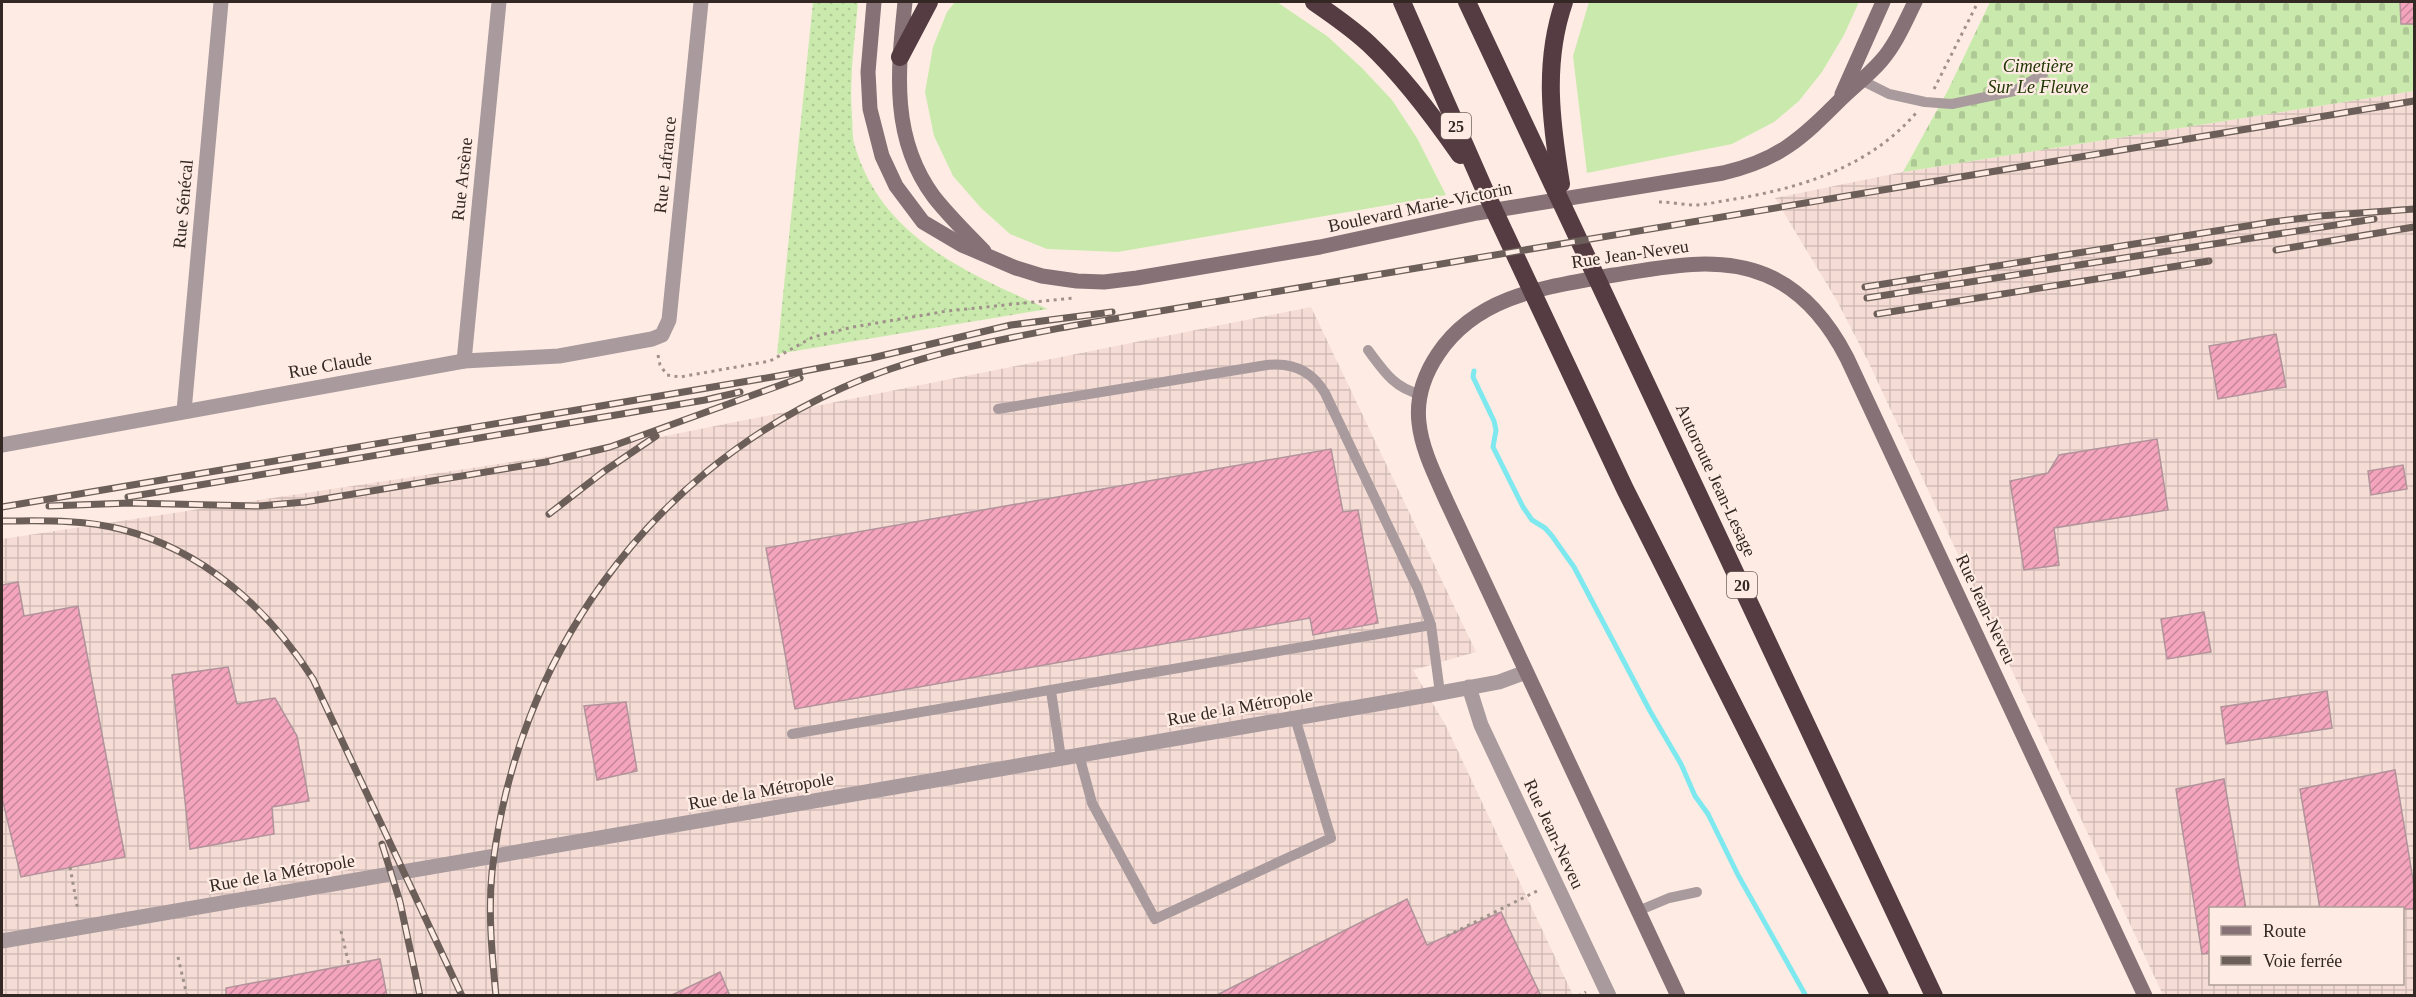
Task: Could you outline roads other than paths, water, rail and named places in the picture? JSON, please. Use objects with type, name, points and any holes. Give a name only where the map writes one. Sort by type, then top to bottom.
[{"type":"highway","points":[[900,57],[929,2]]},
{"type":"highway","points":[[1314,2],[1354,31],[1381,56],[1436,121],[1485,191]]},
{"type":"highway","name":"25","points":[[1402,2],[1485,191],[1657,554],[1881,996]]},
{"type":"highway","name":"Autoroute Jean-Lesage","points":[[1467,2],[1556,179],[1565,207],[1934,996]]},
{"type":"highway","points":[[1556,179],[1549,82],[1554,36],[1564,2]]},
{"type":"street","name":"Rue Sénécal","points":[[184,411],[221,2]]},
{"type":"street","name":"Rue Arsène","points":[[464,361],[499,2]]},
{"type":"street","name":"Rue Lafrance","points":[[665,331],[669,320],[701,2]]},
{"type":"street","name":"Boulevard Marie-Victorin","points":[[874,2],[868,60],[868,91],[875,132],[888,170],[905,201],[923,222],[962,245],[1016,268],[1042,276],[1104,282],[1320,247],[1477,213],[1744,168],[1776,155],[1792,145],[1820,122],[1840,100],[1856,77],[1883,2]]},
{"type":"street","name":"Boulevard Marie-Victorin","points":[[905,2],[898,91],[901,119],[915,163],[934,196],[988,256]]},
{"type":"street","name":"Boulevard Marie-Victorin","points":[[1856,77],[1881,61],[1915,2]]},
{"type":"street","name":"Rue Jean-Neveu","points":[[1678,996],[1434,472],[1420,431],[1418,407],[1420,394],[1432,363],[1458,330],[1493,305],[1543,288],[1673,266],[1720,264],[1766,275],[1802,297],[1832,331],[1847,358],[2145,996]]},
{"type":"street","name":"Rue Claude","points":[[2,445],[464,361],[559,356],[652,339],[665,331]]},
{"type":"street","name":"Rue de la Métropole","points":[[2,941],[1440,693],[1499,682],[1526,672]]},
{"type":"street","name":"Rue Jean-Neveu","points":[[1469,687],[1481,725],[1609,996]]},
{"type":"lane","points":[[1856,77],[1895,96],[1952,104],[2014,91],[2043,74]]},
{"type":"lane","points":[[1368,350],[1393,382],[1401,388],[1420,394]]},
{"type":"lane","points":[[998,409],[1267,365],[1284,364],[1299,368],[1312,376],[1325,393],[1418,589],[1431,625],[1440,693]]},
{"type":"lane","points":[[792,734],[1431,625]]},
{"type":"lane","points":[[1051,691],[1061,758]]},
{"type":"lane","points":[[1079,755],[1092,803],[1155,919],[1331,838],[1296,718]]},
{"type":"lane","points":[[1638,910],[1669,898],[1696,892]]},
{"type":"waterway","points":[[1474,371],[1473,377],[1494,421],[1496,430],[1493,447],[1523,507],[1532,520],[1545,528],[1552,536],[1574,567],[1650,711],[1681,764],[1695,796],[1708,814],[1738,875],[1806,996]]},
{"type":"railway","points":[[496,996],[490,903],[492,872],[506,794],[529,719],[561,649],[602,583],[652,523],[708,471],[772,425],[842,388],[870,376],[926,358],[1071,326],[2414,101]]},
{"type":"railway","points":[[1865,287],[2272,222],[2414,209]]},
{"type":"railway","points":[[1867,298],[2374,219]]},
{"type":"railway","points":[[2276,250],[2414,227]]},
{"type":"railway","points":[[1877,314],[2209,261]]},
{"type":"railway","points":[[2,507],[778,376],[872,358],[1011,325],[1112,312]]},
{"type":"railway","points":[[49,506],[130,503],[259,506],[305,502],[546,462],[610,447],[800,378]]},
{"type":"railway","points":[[128,497],[705,400],[740,392]]},
{"type":"railway","points":[[549,514],[603,472],[656,436]]},
{"type":"railway","points":[[2,521],[61,521],[91,524],[120,529],[150,539],[179,551],[206,567],[254,606],[276,629],[313,679],[462,996]]},
{"type":"railway","points":[[382,844],[400,902],[420,996]]},
{"type":"park label","name":"Cimetière Sur Le Fleuve","points":[[2038,76]]}]
